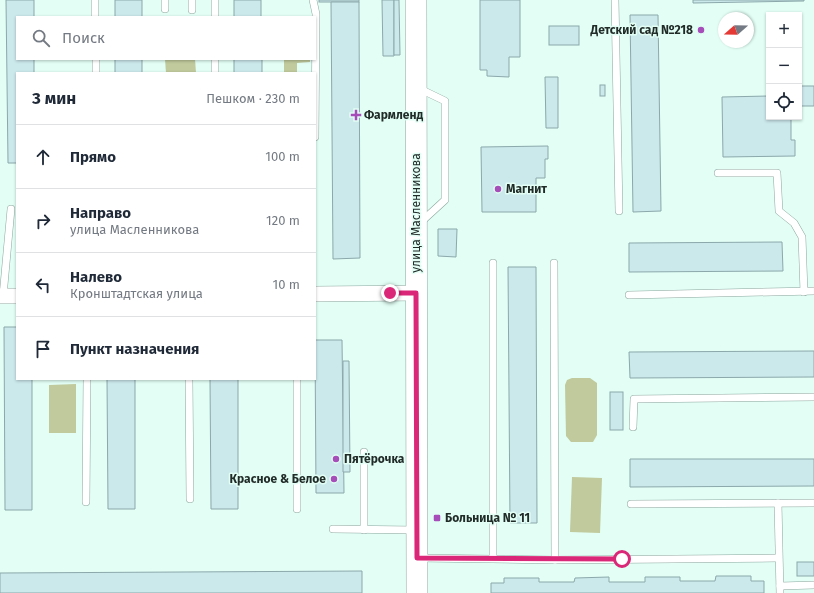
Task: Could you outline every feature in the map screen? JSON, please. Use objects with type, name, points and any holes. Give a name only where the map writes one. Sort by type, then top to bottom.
[{"type":"street","name":"улица Масленникова","points":[[416,0],[417,593]]},
{"type":"street","points":[[316,294],[416,293]]},
{"type":"lane","points":[[95,0],[95,16]]},
{"type":"lane","points":[[164,9],[165,0]]},
{"type":"lane","points":[[192,0],[192,10]]},
{"type":"lane","points":[[215,0],[215,16]]},
{"type":"lane","points":[[313,0],[316,16]]},
{"type":"lane","points":[[615,0],[619,211]]},
{"type":"lane","points":[[96,60],[96,72]]},
{"type":"lane","points":[[215,60],[215,72]]},
{"type":"lane","points":[[316,60],[316,72]]},
{"type":"lane","points":[[416,87],[445,100],[445,200],[416,226]]},
{"type":"lane","points":[[718,173],[778,172],[779,211],[794,223],[802,236],[804,292]]},
{"type":"lane","points":[[7,296],[11,209]]},
{"type":"lane","points":[[493,263],[494,558]]},
{"type":"lane","points":[[554,264],[555,560]]},
{"type":"lane","points":[[629,295],[814,291]]},
{"type":"lane","points":[[86,502],[87,380]]},
{"type":"lane","points":[[189,380],[190,499]]},
{"type":"lane","points":[[297,380],[297,509]]},
{"type":"lane","points":[[633,427],[634,399],[814,397]]},
{"type":"lane","points":[[364,452],[364,530]]},
{"type":"lane","points":[[778,503],[778,558],[780,589],[814,585]]},
{"type":"lane","points":[[631,504],[814,503]]},
{"type":"lane","points":[[333,529],[417,530]]},
{"type":"lane","points":[[417,558],[555,560],[778,558]]},
{"type":"green space","points":[[165,60],[195,60],[196,72],[166,72]]},
{"type":"green space","points":[[284,60],[310,60],[310,62],[297,63],[297,72],[284,72]]},
{"type":"green space","points":[[572,378],[590,378],[597,383],[597,435],[593,442],[571,442],[566,436],[565,385],[567,380]]},
{"type":"green space","points":[[76,384],[76,433],[49,433],[49,385]]},
{"type":"green space","points":[[572,477],[602,478],[600,533],[570,532]]},
{"type":"building","points":[[6,0],[34,0],[34,16],[16,16],[16,60],[34,60],[34,72],[16,72],[16,163],[8,163]]},
{"type":"building","points":[[115,0],[142,0],[142,16],[115,16]]},
{"type":"building","points":[[234,0],[261,0],[261,16],[234,16]]},
{"type":"building","points":[[319,0],[359,0],[359,2],[319,2]]},
{"type":"building","points":[[382,0],[394,0],[394,56],[383,56]]},
{"type":"building","points":[[394,0],[399,0],[400,55],[394,55]]},
{"type":"building","points":[[480,0],[520,0],[520,57],[509,57],[509,77],[487,76],[487,70],[480,70]]},
{"type":"building","points":[[693,0],[804,0],[804,1],[693,3]]},
{"type":"building","points":[[331,2],[359,2],[360,258],[333,259]]},
{"type":"building","points":[[630,15],[658,15],[661,211],[633,212]]},
{"type":"building","points":[[549,26],[579,26],[579,45],[549,45]]},
{"type":"building","points":[[115,60],[142,60],[142,72],[115,72]]},
{"type":"building","points":[[234,60],[262,60],[262,72],[234,72]]},
{"type":"building","points":[[545,77],[558,77],[558,128],[546,128]]},
{"type":"building","points":[[600,85],[605,85],[605,96],[600,96]]},
{"type":"building","points":[[802,86],[814,86],[814,106],[802,106]]},
{"type":"building","points":[[766,96],[766,120],[791,120],[791,140],[795,140],[795,156],[723,157],[722,97]]},
{"type":"building","points":[[548,146],[548,159],[545,159],[545,178],[536,178],[536,212],[482,212],[481,147]]},
{"type":"building","points":[[438,229],[457,229],[456,257],[438,256]]},
{"type":"building","points":[[782,242],[783,271],[629,272],[629,243]]},
{"type":"building","points":[[508,267],[536,267],[537,523],[510,523]]},
{"type":"building","points":[[4,327],[16,327],[16,380],[32,380],[32,510],[5,510]]},
{"type":"building","points":[[316,340],[342,340],[344,493],[316,493]]},
{"type":"building","points":[[814,351],[814,377],[630,378],[629,352]]},
{"type":"building","points":[[343,361],[349,361],[350,472],[343,472]]},
{"type":"building","points":[[107,380],[135,380],[135,509],[108,509]]},
{"type":"building","points":[[210,380],[238,380],[238,509],[211,509]]},
{"type":"building","points":[[610,392],[623,392],[623,430],[610,430]]},
{"type":"building","points":[[630,459],[814,459],[814,486],[630,487]]},
{"type":"building","points":[[797,562],[814,562],[814,576],[797,576]]},
{"type":"building","points":[[362,571],[362,593],[0,593],[0,573]]},
{"type":"building","points":[[716,576],[751,576],[751,581],[764,581],[764,593],[491,593],[491,583],[504,583],[504,578],[539,578],[539,582],[574,582],[575,578],[609,577],[609,582],[645,582],[645,577],[680,577],[680,581],[715,581]]},
{"type":"place","name":"Детский сад №218","points":[[701,30]]},
{"type":"place","name":"Фармленд","points":[[356,115]]},
{"type":"place","name":"Магнит","points":[[498,189]]},
{"type":"place","name":"Пятёрочка","points":[[336,459]]},
{"type":"place","name":"Красное & Белое","points":[[334,479]]},
{"type":"place","name":"Больница № 11","points":[[437,518]]},
{"type":"route","points":[[390,293],[416,293],[417,558],[555,560],[622,559]]}]
